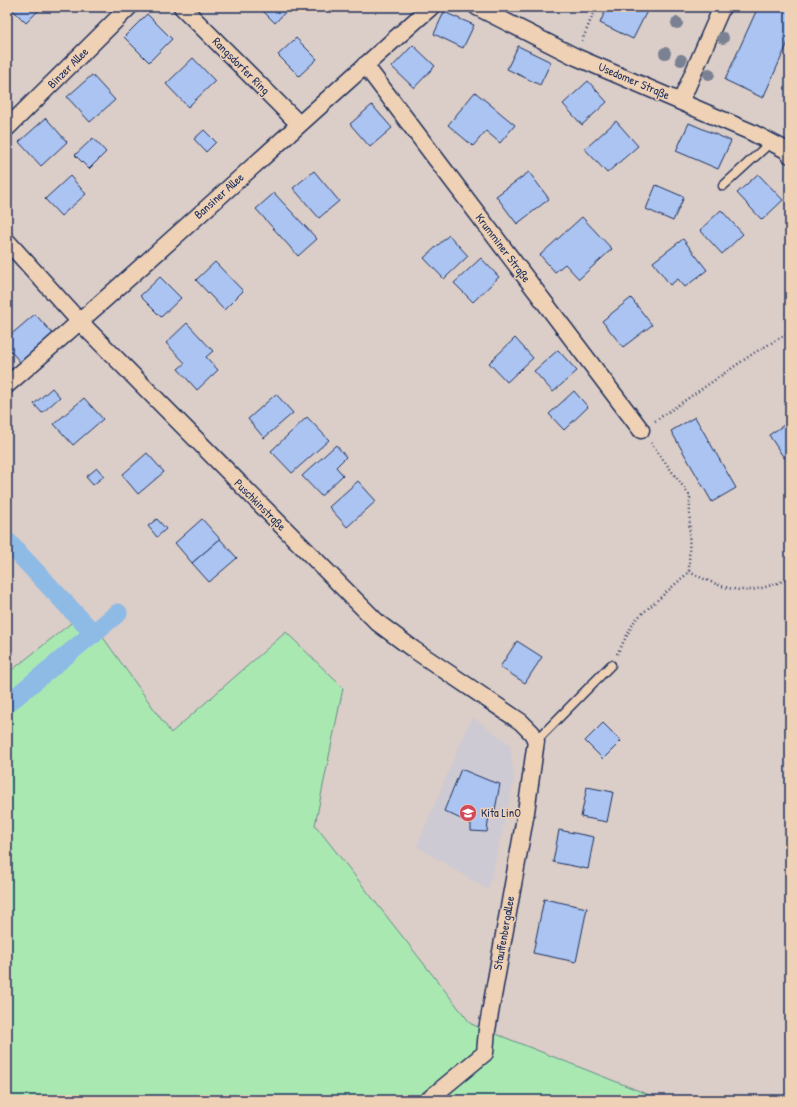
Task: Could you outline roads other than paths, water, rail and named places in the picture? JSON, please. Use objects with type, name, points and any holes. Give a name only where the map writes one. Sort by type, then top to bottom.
[{"type":"street","name":"Binzer Allee","points":[[7,128],[129,7]]},
{"type":"street","name":"Rangsdorfer Ring","points":[[182,7],[299,124]]},
{"type":"street","name":"Bansiner Allee","points":[[7,385],[80,322],[431,7]]},
{"type":"street","name":"Usedomer Straße","points":[[477,7],[576,56],[751,132],[789,153]]},
{"type":"street","points":[[681,102],[722,7]]},
{"type":"street","name":"Krumminer Straße","points":[[365,65],[641,430]]},
{"type":"street","name":"Puschkinstraße","points":[[7,241],[80,322],[378,623],[413,650],[521,722],[532,733],[536,741]]},
{"type":"street","name":"Stauffenbergallee","points":[[428,1100],[485,1053],[487,1030],[526,812],[536,741]]},
{"type":"lane","points":[[724,186],[771,142]]},
{"type":"lane","points":[[536,741],[611,665]]},
{"type":"waterway","points":[[7,541],[94,634]]},
{"type":"waterway","points":[[7,704],[118,613]]},
{"type":"place","name":"Kita LinO","points":[[468,813]]}]
